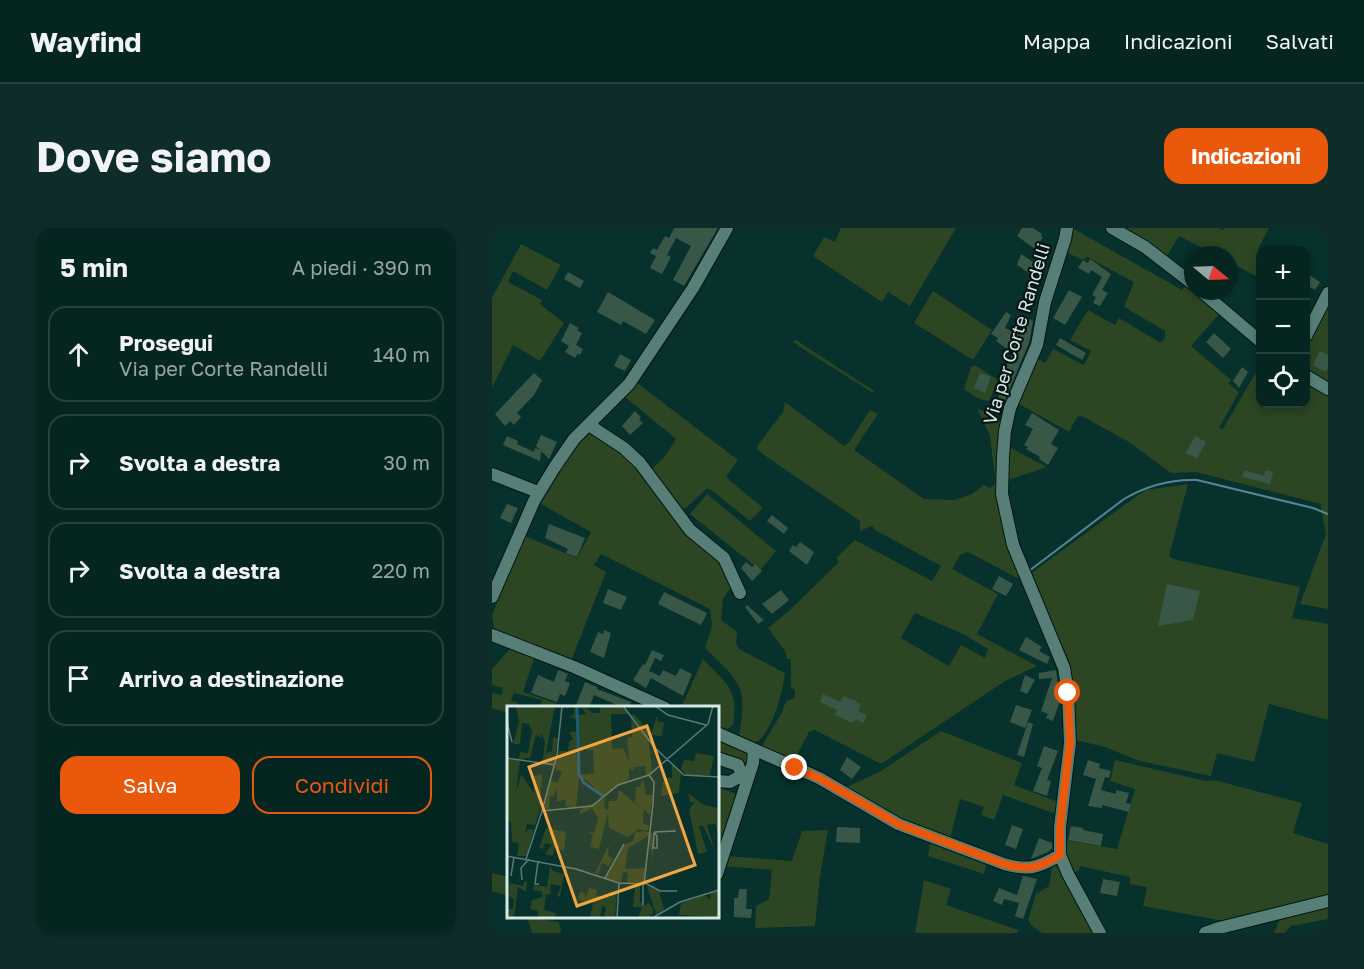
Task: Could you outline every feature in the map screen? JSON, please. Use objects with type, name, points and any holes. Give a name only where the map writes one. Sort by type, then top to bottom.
[{"type":"street","points":[[492,597],[538,492],[574,440],[619,396],[638,373],[693,288],[727,228]]},
{"type":"street","name":"Via per Corte Randelli","points":[[1067,228],[1046,302],[1037,345],[1010,408],[1005,430],[1002,494],[1013,544],[1064,668],[1068,693],[1070,742],[1060,827],[1060,855],[1100,933]]},
{"type":"street","points":[[1112,228],[1145,247],[1184,277]]},
{"type":"street","points":[[1310,327],[1328,293]]},
{"type":"street","points":[[1212,300],[1256,338]]},
{"type":"street","points":[[1310,378],[1328,389]]},
{"type":"street","points":[[589,425],[624,448],[640,463],[690,530],[724,558],[740,593]]},
{"type":"street","points":[[492,474],[538,492]]},
{"type":"street","points":[[492,635],[574,667],[660,706]]},
{"type":"street","points":[[718,733],[819,778],[898,824],[1004,864],[1018,868],[1033,868],[1060,855]]},
{"type":"street","points":[[718,871],[754,750]]},
{"type":"street","points":[[718,758],[738,765],[746,775]]},
{"type":"street","points":[[718,781],[730,782],[746,775]]},
{"type":"street","points":[[1205,933],[1219,927],[1328,901]]},
{"type":"green space","points":[[841,228],[956,228],[910,306],[888,292],[882,302],[813,256],[824,237],[835,242]]},
{"type":"green space","points":[[1124,228],[1219,228],[1223,230],[1224,228],[1269,228],[1260,246],[1256,246],[1256,276],[1238,267],[1238,246],[1198,246],[1179,236],[1167,256]]},
{"type":"green space","points":[[1074,229],[1182,290],[1184,287],[1184,300],[1205,300],[1219,314],[1191,346],[1231,380],[1228,383],[1239,392],[1219,428],[1223,429],[1256,372],[1256,408],[1310,408],[1310,385],[1328,396],[1328,609],[1300,604],[1326,534],[1321,504],[1196,472],[1171,473],[1129,442],[1082,416],[1077,417],[1069,432],[1019,404],[1038,359],[1045,363],[1053,349],[1084,365],[1091,351],[1070,340],[1088,310],[1115,325],[1119,318],[1161,343],[1165,338],[1165,331],[1124,307],[1134,282],[1087,257],[1083,260],[1068,253]]},
{"type":"green space","points":[[521,244],[561,265],[547,290],[513,271],[508,282],[542,300],[540,304],[564,323],[540,361],[513,345],[492,388],[492,298]]},
{"type":"green space","points":[[933,291],[992,330],[973,360],[914,323]]},
{"type":"green space","points":[[1328,304],[1328,386],[1310,372],[1310,337]]},
{"type":"green space","points":[[796,340],[874,391],[873,393],[800,347],[793,341]]},
{"type":"green space","points":[[975,365],[998,380],[989,401],[979,399],[964,389],[971,367]]},
{"type":"green space","points":[[636,382],[738,460],[726,477],[763,508],[750,521],[710,489],[706,489],[686,508],[681,509],[651,470],[665,456],[676,439],[625,397]]},
{"type":"green space","points":[[785,402],[844,446],[870,410],[878,414],[854,450],[924,499],[955,500],[972,494],[984,485],[990,488],[994,485],[990,436],[977,408],[1003,422],[997,495],[1005,539],[1019,577],[968,552],[960,555],[952,569],[998,594],[977,634],[1037,666],[1005,681],[881,764],[815,730],[809,732],[797,755],[790,759],[762,746],[786,701],[795,698],[795,690],[791,687],[791,659],[787,659],[785,651],[768,628],[839,562],[836,558],[855,540],[932,581],[941,566],[875,530],[872,526],[860,531],[860,521],[757,450],[758,445],[783,412]],"holes":[[[915,613],[965,635],[988,649],[985,658],[961,645],[949,666],[901,638]]]},
{"type":"green space","points":[[592,431],[619,449],[718,557],[731,587],[723,599],[721,620],[737,632],[736,643],[739,649],[785,673],[770,725],[765,734],[751,745],[744,742],[739,734],[742,708],[740,689],[734,678],[705,648],[712,626],[710,609],[601,554],[594,565],[606,572],[571,661],[499,634],[494,628],[492,615],[525,536],[577,558],[591,532],[539,503],[577,446]]},
{"type":"green space","points":[[1009,447],[1047,467],[1008,480]]},
{"type":"green space","points":[[1188,484],[1169,556],[1173,559],[1300,587],[1292,618],[1328,624],[1328,720],[1269,704],[1254,762],[1217,753],[1211,776],[1139,761],[1105,747],[1075,740],[1070,663],[1030,574],[1146,490]]},
{"type":"green space","points":[[707,494],[776,551],[760,570],[690,514]]},
{"type":"green space","points":[[511,648],[535,656],[523,692],[564,706],[540,706],[542,700],[514,693],[511,701],[517,702],[518,706],[507,706],[507,713],[492,708],[492,693],[502,695],[503,688],[492,685],[492,669]]},
{"type":"green space","points":[[703,659],[729,687],[734,702],[733,724],[728,729],[718,727],[718,706],[682,706]]},
{"type":"green space","points":[[941,731],[1022,763],[1014,785],[1058,802],[1056,814],[1003,795],[994,820],[981,815],[984,807],[960,799],[950,839],[898,820],[847,787],[881,771]]},
{"type":"green space","points":[[718,735],[750,751],[750,763],[718,754]]},
{"type":"green space","points":[[1115,760],[1206,781],[1214,780],[1302,803],[1293,833],[1328,844],[1328,900],[1229,922],[1143,906],[1147,887],[1130,884],[1130,877],[1080,866],[1079,870],[1073,873],[1064,845],[1065,840],[1117,849],[1135,789],[1110,781]]},
{"type":"green space","points":[[718,787],[740,795],[721,850],[718,848]]},
{"type":"green space","points":[[828,830],[815,926],[755,928],[756,906],[769,899],[772,870],[723,866],[727,856],[792,861],[802,831]]},
{"type":"green space","points":[[930,842],[987,861],[984,874],[928,856]]},
{"type":"green space","points":[[1052,867],[1061,869],[1096,933],[1042,933],[1028,920],[1036,894],[1049,886]]},
{"type":"green space","points":[[492,873],[507,877],[507,896],[492,891]]},
{"type":"green space","points":[[924,880],[951,889],[946,905],[1018,930],[1017,933],[915,933]]},
{"type":"green space","points":[[1328,905],[1328,919],[1291,926],[1284,933],[1274,933],[1279,921]]},
{"type":"green space","points":[[527,918],[559,922],[560,933],[532,933]]},
{"type":"building","points":[[674,228],[718,228],[684,286],[673,280],[691,246],[676,238],[667,255],[671,257],[662,274],[650,268],[656,256],[650,253],[653,248],[657,250],[665,236],[669,238]]},
{"type":"building","points":[[1022,228],[1033,228],[1042,234],[1043,237],[1035,249],[1017,236]]},
{"type":"building","points":[[1021,254],[1040,267],[1033,276],[1017,265]]},
{"type":"building","points":[[1090,259],[1111,274],[1102,290],[1108,293],[1100,306],[1093,303],[1096,297],[1092,295],[1102,277],[1091,270],[1089,274],[1078,268],[1083,260],[1088,263]]},
{"type":"building","points":[[568,272],[584,281],[580,288],[564,279]]},
{"type":"building","points":[[1310,276],[1320,282],[1315,290],[1310,287]]},
{"type":"building","points":[[1069,290],[1082,297],[1065,325],[1053,318]]},
{"type":"building","points":[[608,292],[655,320],[646,334],[623,321],[621,325],[597,312]]},
{"type":"building","points":[[1006,312],[1011,315],[1005,328],[1020,335],[1027,318],[1033,321],[1029,343],[1002,408],[995,405],[1001,390],[1005,391],[1011,377],[1003,371],[1013,353],[996,341],[998,338],[991,334]]},
{"type":"building","points":[[570,323],[579,328],[577,330],[582,333],[576,345],[583,349],[575,358],[565,352],[569,346],[561,341]]},
{"type":"building","points":[[1214,333],[1231,349],[1223,358],[1206,342]]},
{"type":"building","points":[[1060,338],[1086,353],[1082,360],[1056,345]]},
{"type":"building","points":[[1320,351],[1328,355],[1326,372],[1313,365]]},
{"type":"building","points":[[620,354],[631,360],[625,371],[614,366]]},
{"type":"building","points":[[1242,367],[1248,372],[1239,388],[1233,381]]},
{"type":"building","points":[[534,373],[542,380],[534,395],[517,413],[521,417],[514,425],[510,421],[505,426],[495,414]]},
{"type":"building","points":[[980,373],[991,377],[985,393],[974,388]]},
{"type":"building","points":[[635,411],[643,423],[630,435],[622,426]]},
{"type":"building","points":[[1032,413],[1059,430],[1051,444],[1058,448],[1048,465],[1024,445],[1033,429],[1025,425]]},
{"type":"building","points":[[541,435],[557,442],[549,459],[541,451],[540,461],[503,445],[507,436],[534,452],[535,448],[540,450],[536,446]]},
{"type":"building","points":[[1195,436],[1206,442],[1197,459],[1186,453]]},
{"type":"building","points":[[1244,470],[1264,476],[1265,470],[1273,472],[1270,484],[1242,477]]},
{"type":"building","points":[[507,504],[518,508],[511,523],[500,518]]},
{"type":"building","points":[[772,515],[788,528],[784,534],[767,521]]},
{"type":"building","points":[[549,524],[585,538],[577,557],[566,553],[568,549],[545,538]]},
{"type":"building","points":[[800,542],[814,552],[807,565],[789,551],[793,545],[796,547]]},
{"type":"building","points":[[746,562],[752,567],[755,564],[762,571],[752,581],[741,568]]},
{"type":"building","points":[[999,576],[1013,584],[1006,596],[992,589]]},
{"type":"building","points":[[1167,584],[1200,591],[1193,620],[1158,626]]},
{"type":"building","points":[[608,589],[627,597],[621,610],[603,603]]},
{"type":"building","points":[[781,590],[789,600],[772,614],[762,604]]},
{"type":"building","points":[[664,592],[707,613],[701,625],[658,604]]},
{"type":"building","points":[[747,605],[764,620],[758,624],[745,607]]},
{"type":"building","points":[[604,630],[611,633],[604,658],[590,652],[598,632],[603,634]]},
{"type":"building","points":[[1026,637],[1042,647],[1039,651],[1050,657],[1047,664],[1019,650]]},
{"type":"building","points":[[652,650],[664,655],[661,661],[655,658],[649,671],[660,676],[663,670],[676,676],[680,668],[692,674],[683,696],[651,678],[646,688],[633,680],[643,664],[645,665]]},
{"type":"building","points":[[558,670],[568,674],[565,681],[570,683],[565,696],[560,694],[557,702],[531,693],[538,675],[554,682]]},
{"type":"building","points":[[1056,670],[1060,701],[1053,721],[1046,718],[1048,714],[1041,711],[1052,678],[1039,679],[1039,673]]},
{"type":"building","points":[[1025,675],[1035,680],[1027,694],[1020,691]]},
{"type":"building","points":[[585,682],[631,702],[630,706],[619,706],[594,695],[590,706],[576,706]]},
{"type":"building","points":[[823,694],[841,702],[843,696],[857,701],[861,704],[858,711],[867,715],[863,723],[855,719],[853,723],[835,715],[837,710],[820,702]]},
{"type":"building","points":[[1016,705],[1032,710],[1025,728],[1010,722]]},
{"type":"building","points":[[1028,722],[1033,724],[1024,757],[1017,755]]},
{"type":"building","points":[[1044,746],[1058,751],[1047,780],[1051,781],[1047,796],[1033,791],[1042,768],[1037,766]]},
{"type":"building","points":[[847,757],[861,767],[852,779],[840,770]]},
{"type":"building","points":[[1088,760],[1100,764],[1099,768],[1111,771],[1109,778],[1105,777],[1101,790],[1116,794],[1116,790],[1129,793],[1126,803],[1131,804],[1129,812],[1102,805],[1102,808],[1088,806],[1096,779],[1083,775]]},
{"type":"building","points":[[1012,825],[1023,829],[1016,849],[1005,845]]},
{"type":"building","points":[[1071,826],[1103,834],[1101,846],[1068,840]]},
{"type":"building","points":[[837,827],[860,828],[860,843],[836,842]]},
{"type":"building","points":[[1039,838],[1052,843],[1052,848],[1031,859]]},
{"type":"building","points":[[1023,876],[1037,879],[1023,919],[1015,916],[1019,903],[1004,899],[1002,905],[993,901],[999,888],[1017,895]]},
{"type":"building","points":[[1103,879],[1120,882],[1117,896],[1100,893]]},
{"type":"building","points":[[739,889],[747,889],[746,909],[752,909],[751,918],[734,917],[734,898],[738,898]]},
{"type":"waterway","points":[[1029,571],[1124,499],[1141,490],[1168,482],[1197,480],[1313,508],[1328,514]]},
{"type":"route","points":[[795,768],[819,778],[898,824],[1004,864],[1018,868],[1033,868],[1060,855],[1060,827],[1070,742],[1068,693]]}]
